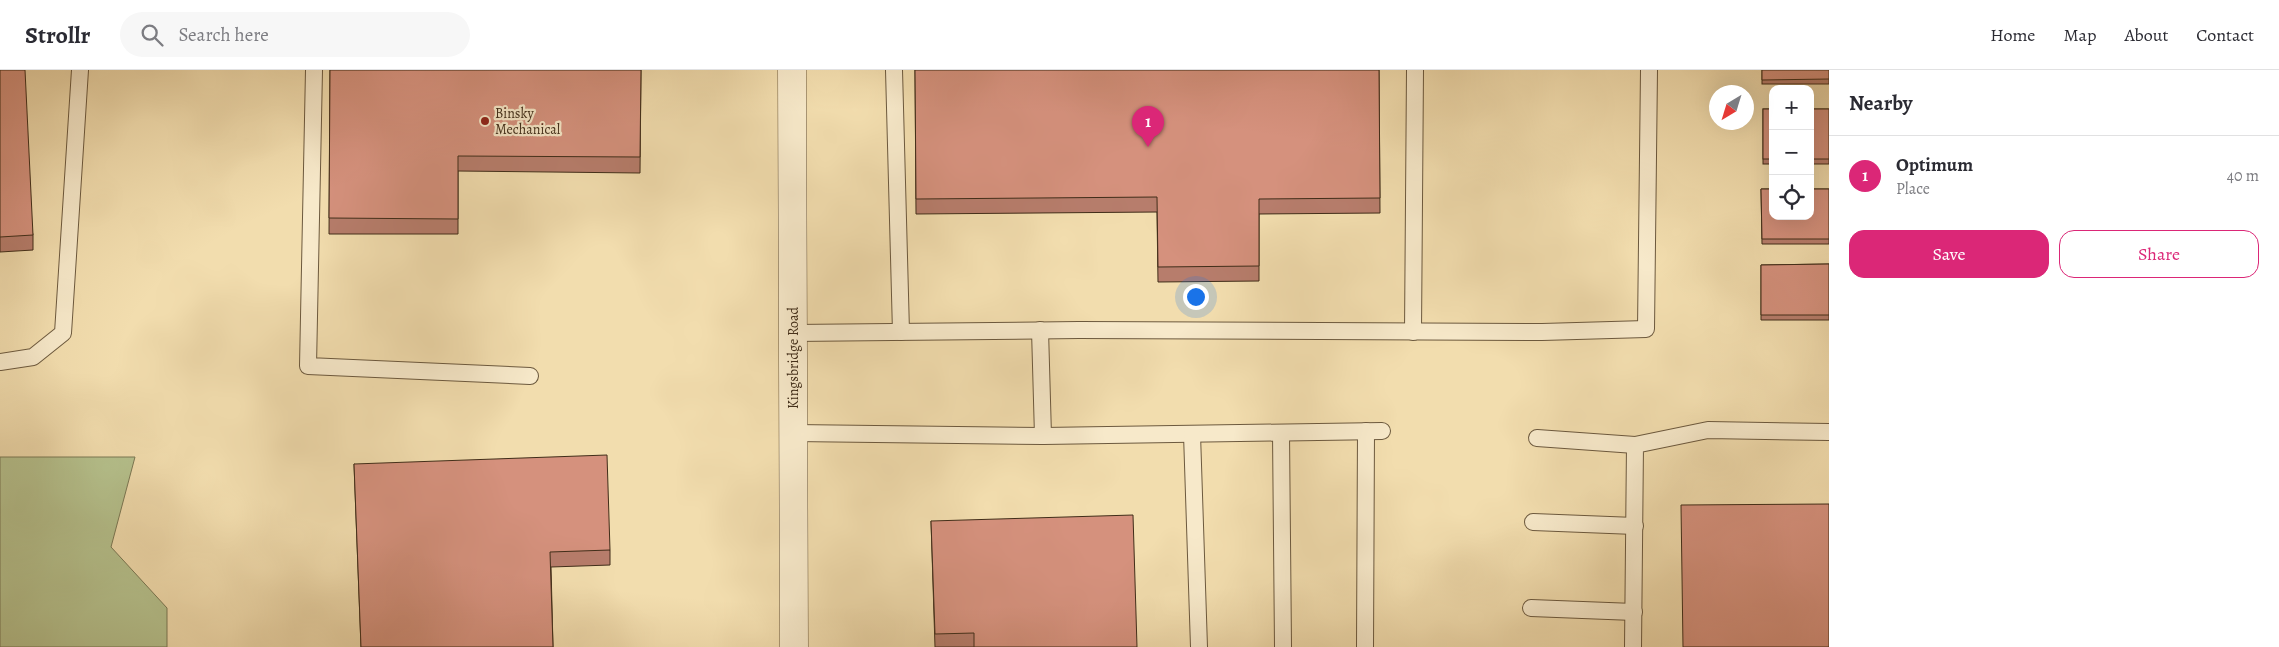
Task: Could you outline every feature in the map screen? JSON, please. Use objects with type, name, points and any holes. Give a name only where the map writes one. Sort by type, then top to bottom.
[{"type":"street","name":"Kingsbridge Road","points":[[792,70],[794,647]]},
{"type":"lane","points":[[0,362],[33,357],[63,333],[80,70]]},
{"type":"lane","points":[[314,70],[308,366],[530,376]]},
{"type":"lane","points":[[894,70],[901,332]]},
{"type":"lane","points":[[1413,332],[1415,70]]},
{"type":"lane","points":[[793,333],[1040,330],[1542,332],[1646,329],[1649,70]]},
{"type":"lane","points":[[1040,330],[1043,436]]},
{"type":"lane","points":[[1538,438],[1636,445],[1708,430],[1829,432]]},
{"type":"lane","points":[[794,433],[1043,436],[1374,431],[1365,647]]},
{"type":"lane","points":[[1281,433],[1282,647]]},
{"type":"lane","points":[[1192,434],[1199,647]]},
{"type":"lane","points":[[1633,647],[1636,445]]},
{"type":"lane","points":[[1533,522],[1634,526]]},
{"type":"lane","points":[[1531,608],[1634,612]]},
{"type":"green space","points":[[0,457],[135,457],[111,547],[167,608],[167,647],[0,647]]},
{"type":"building","points":[[0,70],[25,70],[33,235],[0,237]]},
{"type":"building","name":"Binsky Mechanical","points":[[330,70],[641,70],[640,157],[458,156],[458,219],[329,218]]},
{"type":"building","points":[[915,70],[1379,70],[1380,198],[1259,199],[1259,266],[1158,267],[1157,197],[916,199]]},
{"type":"building","points":[[1762,70],[1829,70],[1829,79],[1762,80]]},
{"type":"building","points":[[1763,109],[1769,109],[1769,159],[1763,159]]},
{"type":"building","points":[[1814,109],[1829,109],[1829,159],[1814,159]]},
{"type":"building","points":[[1761,189],[1769,189],[1769,220],[1814,220],[1814,189],[1829,189],[1829,239],[1762,239]]},
{"type":"building","points":[[1829,264],[1829,315],[1761,315],[1761,265]]},
{"type":"building","points":[[607,455],[610,550],[550,552],[553,647],[361,647],[354,464]]},
{"type":"building","points":[[1829,504],[1829,647],[1683,647],[1681,505]]},
{"type":"building","points":[[1133,515],[1137,647],[974,647],[974,633],[935,634],[931,521]]},
{"type":"place","name":"Binsky Mechanical","points":[[485,121]]},
{"type":"place","name":"Optimum","points":[[1148,147]]}]
